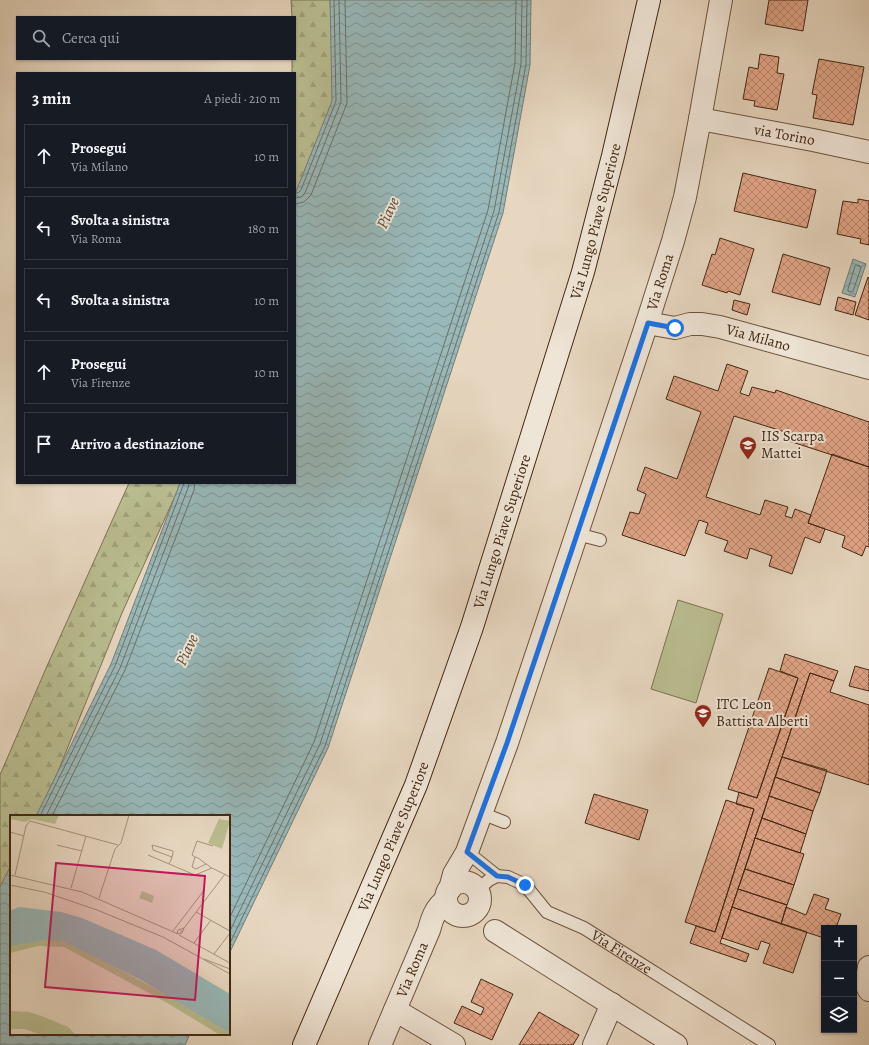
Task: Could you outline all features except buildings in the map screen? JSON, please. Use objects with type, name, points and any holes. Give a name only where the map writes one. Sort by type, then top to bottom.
[{"type":"street","name":"Via Lungo Piave Superiore","points":[[304,1045],[416,785],[472,627],[583,272],[613,156],[649,0]]},
{"type":"street","name":"Via Roma","points":[[380,1045],[430,930],[432,918],[441,904],[463,900],[454,874],[467,852],[507,743],[648,323],[685,198],[721,0]]},
{"type":"street","name":"via Torino","points":[[700,119],[869,152]]},
{"type":"street","name":"Via Milano","points":[[648,323],[675,328],[690,324],[720,327],[869,368]]},
{"type":"street","points":[[463,900],[477,922],[495,931],[676,1045]]},
{"type":"street","points":[[869,967],[866,984],[869,990]]},
{"type":"street","points":[[594,1045],[612,1004]]},
{"type":"street","name":"Via Roma","points":[[395,1010],[454,1045]]},
{"type":"lane","points":[[577,534],[600,540]]},
{"type":"lane","points":[[481,814],[504,822]]},
{"type":"lane","points":[[463,900],[489,880],[497,876],[467,852]]},
{"type":"lane","name":"Via Firenze","points":[[497,876],[508,877],[525,885],[547,912],[584,928],[770,1045]]},
{"type":"green space","points":[[291,0],[330,0],[337,114],[296,230],[296,72],[292,72],[292,60],[296,60],[296,16],[292,16]]},
{"type":"green space","points":[[129,484],[181,484],[122,613],[40,815],[10,815],[10,883],[0,906],[0,775]]},
{"type":"green space","points":[[678,600],[723,614],[696,703],[651,689]]},
{"type":"water","name":"Piave","points":[[330,0],[531,0],[530,65],[503,213],[328,748],[230,952],[230,815],[36,815],[111,664],[180,484],[296,484],[296,191],[332,101]]},
{"type":"water","points":[[853,259],[866,264],[855,297],[842,293]]},
{"type":"water","points":[[10,867],[10,1035],[190,1035],[185,1045],[0,1045],[0,887]]},
{"type":"place","name":"IIS Scarpa Mattei","points":[[748,460]]},
{"type":"place","name":"ITC Leon Battista Alberti","points":[[703,728]]},
{"type":"route","points":[[525,885],[508,877],[497,876],[467,852],[507,743],[648,323],[675,328]]}]
